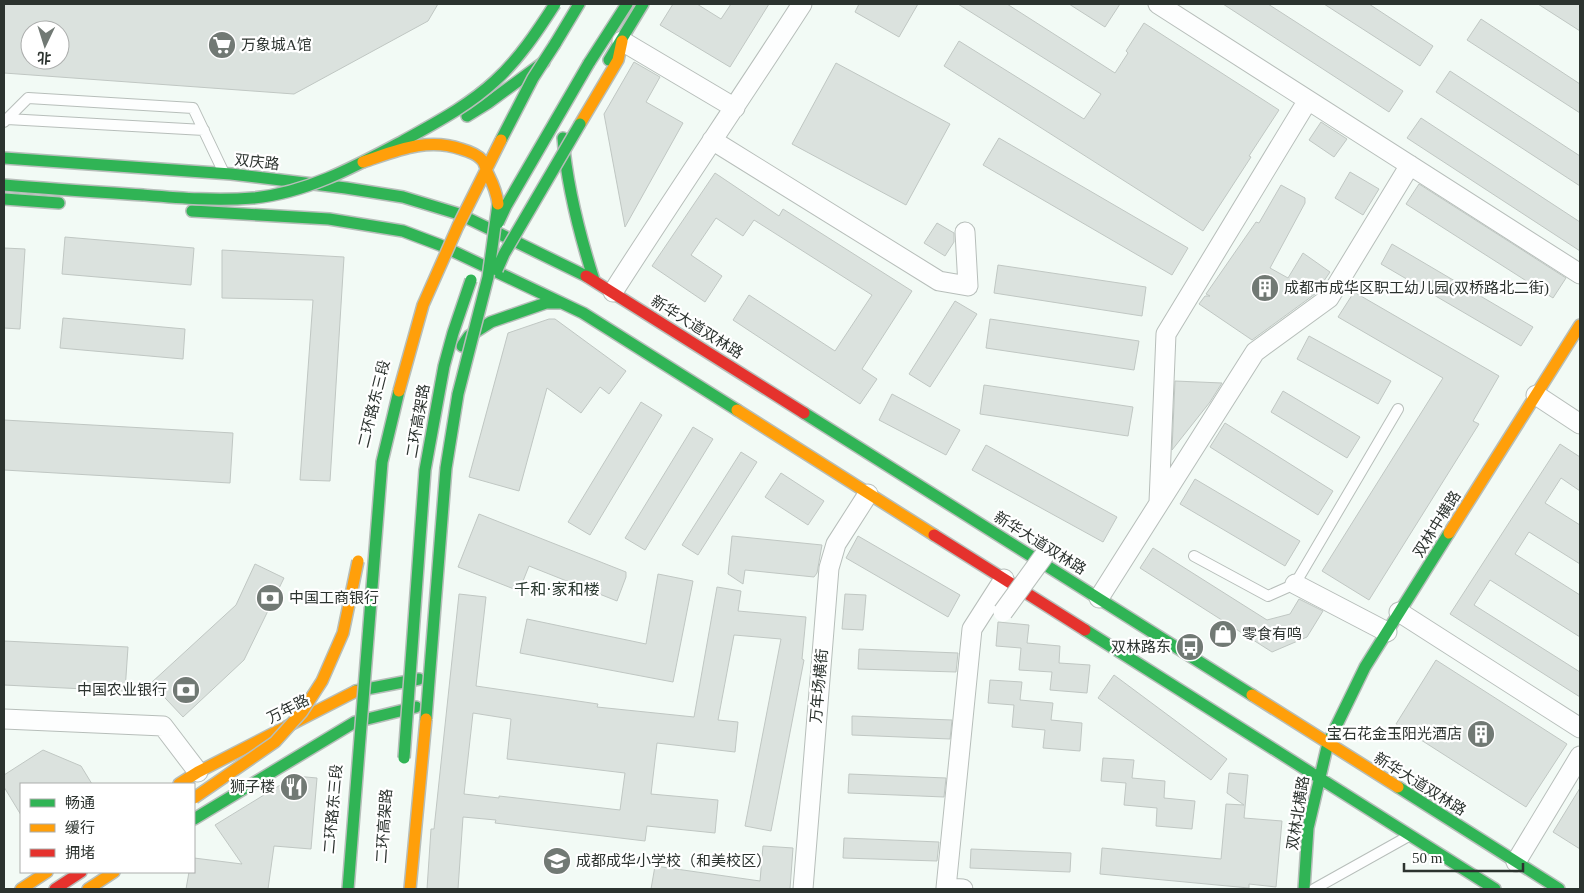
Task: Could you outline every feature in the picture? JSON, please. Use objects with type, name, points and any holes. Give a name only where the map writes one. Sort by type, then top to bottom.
[{"type":"main road","points":[[4,186],[213,200],[255,198],[295,189],[333,176],[363,162],[448,116],[506,71],[529,45],[556,4]]},
{"type":"main road","name":"二环高架路","points":[[348,889],[382,462],[392,415],[423,305],[458,226],[529,86],[579,4]]},
{"type":"main road","name":"二环路东三段","points":[[342,889],[378,441],[421,290],[440,245],[494,162],[527,103],[588,4]]},
{"type":"main road","name":"二环高架路","points":[[403,774],[425,470],[438,394],[453,333],[472,278],[506,206],[589,63],[627,4]]},
{"type":"main road","points":[[400,889],[416,707],[434,461],[451,362],[499,234],[622,41],[643,4]]},
{"type":"main road","points":[[482,305],[504,254],[618,60],[622,41]]},
{"type":"main road","points":[[275,179],[325,171],[370,160],[411,147],[488,103],[562,49]]},
{"type":"main road","points":[[563,131],[565,166],[574,214],[594,280]]},
{"type":"main road","points":[[363,162],[407,147],[423,144],[438,144],[471,152],[482,160],[497,194],[498,209],[493,250],[482,305],[458,394],[446,468],[432,657],[410,889]]},
{"type":"main road","name":"双庆路","points":[[4,158],[137,166],[225,174],[394,194],[437,205],[499,234]]},
{"type":"main road","points":[[4,199],[73,203]]},
{"type":"main road","points":[[181,210],[329,219],[403,231],[486,266],[582,313],[1495,889]]},
{"type":"main road","name":"新华大道双林路","points":[[499,234],[594,280],[1559,889]]},
{"type":"main road","points":[[451,362],[469,336],[492,322],[546,303],[562,304]]},
{"type":"main road","name":"双林中横路","points":[[1328,743],[1365,667],[1580,325]]},
{"type":"main road","points":[[366,520],[382,462]]},
{"type":"main road","points":[[195,797],[275,742],[302,712],[322,680],[343,633],[360,547]]},
{"type":"main road","name":"万年路","points":[[181,783],[198,772],[357,691],[418,679]]},
{"type":"main road","points":[[195,818],[355,722],[416,707]]},
{"type":"main road","name":"双林北横路","points":[[1304,889],[1308,828],[1328,743]]},
{"type":"main road","points":[[21,889],[45,873]]},
{"type":"main road","points":[[55,889],[80,873]]},
{"type":"main road","points":[[88,889],[112,873]]},
{"type":"street","points":[[613,292],[802,4]]},
{"type":"street","points":[[1158,4],[1580,274]]},
{"type":"street","points":[[622,41],[735,108]]},
{"type":"street","points":[[1158,503],[1166,334],[1308,100]]},
{"type":"street","points":[[712,140],[939,281],[968,286],[965,232]]},
{"type":"street","points":[[1099,598],[1255,352],[1329,298],[1410,165]]},
{"type":"street","points":[[1536,395],[1580,424]]},
{"type":"street","name":"万年场横街","points":[[803,889],[829,568],[836,544],[868,494]]},
{"type":"street","points":[[1003,612],[1048,550]]},
{"type":"street","points":[[963,889],[946,888],[972,629],[1004,579]]},
{"type":"street","points":[[1295,584],[1387,632]]},
{"type":"street","points":[[1399,612],[1580,728]]},
{"type":"street","points":[[4,719],[163,726],[198,772]]},
{"type":"street","points":[[1516,862],[1580,756]]},
{"type":"lane","points":[[5,120],[28,98],[193,108],[225,174]]},
{"type":"lane","points":[[5,120],[204,130]]},
{"type":"lane","points":[[1194,556],[1268,596],[1295,584],[1398,409]]},
{"type":"lane","points":[[1314,889],[1410,836]]},
{"type":"building","name":"万象城A馆","points":[[4,4],[438,4],[428,21],[294,94],[4,73]]},
{"type":"building","points":[[673,4],[697,4],[721,19],[731,4],[769,4],[730,67],[660,25]]},
{"type":"building","points":[[859,4],[918,4],[899,37],[855,12]]},
{"type":"building","points":[[958,4],[1007,4],[1115,73],[1128,53],[1126,51],[1144,23],[1279,110],[1203,231],[944,66],[959,41],[1084,119],[1101,94]]},
{"type":"building","points":[[1069,4],[1120,4],[1105,27]]},
{"type":"building","points":[[1223,4],[1268,4],[1403,91],[1389,112]]},
{"type":"building","points":[[1324,4],[1369,4],[1433,46],[1420,66]]},
{"type":"building","points":[[1538,4],[1580,4],[1580,31]]},
{"type":"building","points":[[1481,19],[1580,84],[1580,113],[1467,40]]},
{"type":"building","points":[[634,62],[660,77],[646,102],[683,123],[625,227],[604,114]]},
{"type":"building","points":[[836,63],[950,124],[906,205],[792,144]]},
{"type":"building","points":[[1450,71],[1580,156],[1580,186],[1436,92]]},
{"type":"building","points":[[1421,118],[1580,222],[1580,251],[1407,138]]},
{"type":"building","points":[[1321,122],[1347,139],[1334,157],[1309,140]]},
{"type":"building","points":[[999,138],[1188,248],[1172,275],[983,165]]},
{"type":"building","points":[[1350,172],[1379,189],[1363,215],[1335,198]]},
{"type":"building","points":[[715,173],[779,216],[783,209],[912,291],[862,369],[877,379],[860,404],[733,320],[749,295],[835,351],[872,295],[754,220],[743,236],[716,218],[691,255],[722,276],[705,302],[652,266]]},
{"type":"building","points":[[1419,184],[1566,278],[1553,298],[1406,204]]},
{"type":"building","name":"成都市成华区职工幼儿园(双桥路北二街)","points":[[1281,185],[1305,198],[1305,203],[1270,268],[1288,278],[1303,253],[1330,272],[1315,294],[1252,340],[1199,304],[1205,296],[1210,296],[1206,294],[1256,222],[1259,223]]},
{"type":"building","points":[[937,223],[954,233],[954,242],[945,256],[924,243]]},
{"type":"building","points":[[65,237],[194,248],[191,285],[62,274]]},
{"type":"building","points":[[1392,244],[1533,327],[1521,346],[1381,264]]},
{"type":"building","points":[[4,248],[25,249],[20,329],[4,328]]},
{"type":"building","points":[[222,250],[344,257],[330,481],[300,480],[313,300],[222,298]]},
{"type":"building","points":[[998,265],[1146,287],[1142,316],[994,293]]},
{"type":"building","points":[[1354,292],[1499,376],[1473,421],[1479,424],[1369,600],[1322,571],[1443,378],[1338,317]]},
{"type":"building","points":[[955,301],[977,314],[930,387],[909,374]]},
{"type":"building","points":[[63,318],[185,329],[183,359],[60,348]]},
{"type":"building","points":[[549,319],[555,319],[626,371],[609,394],[600,387],[581,413],[547,388],[519,491],[469,477],[508,333]]},
{"type":"building","points":[[990,319],[1139,341],[1134,370],[986,348]]},
{"type":"building","points":[[1309,336],[1391,381],[1378,404],[1297,359]]},
{"type":"building","points":[[1175,381],[1222,383],[1210,402],[1172,450]]},
{"type":"building","points":[[984,385],[1133,407],[1128,436],[980,414]]},
{"type":"building","points":[[1283,391],[1360,437],[1347,458],[1271,412]]},
{"type":"building","points":[[892,394],[960,430],[946,455],[879,420]]},
{"type":"building","points":[[641,402],[662,415],[590,535],[568,522]]},
{"type":"building","points":[[4,420],[233,433],[230,483],[4,470]]},
{"type":"building","points":[[1225,423],[1333,491],[1318,515],[1210,447]]},
{"type":"building","points":[[693,427],[713,439],[645,550],[625,538]]},
{"type":"building","points":[[1560,444],[1580,457],[1580,491],[1561,478],[1545,503],[1580,525],[1580,564],[1529,532],[1515,554],[1580,595],[1580,637],[1490,580],[1474,605],[1580,672],[1580,697],[1450,614]]},
{"type":"building","points":[[986,445],[1117,517],[1103,542],[972,470]]},
{"type":"building","points":[[741,452],[757,462],[698,555],[682,545]]},
{"type":"building","points":[[781,473],[824,501],[808,525],[765,497]]},
{"type":"building","points":[[1195,479],[1300,541],[1285,566],[1180,504]]},
{"type":"building","points":[[479,514],[626,572],[617,601],[529,566],[519,591],[458,567]]},
{"type":"building","points":[[732,536],[822,545],[817,573],[814,577],[745,570],[743,584],[728,574]]},
{"type":"building","points":[[858,536],[960,595],[948,617],[846,558]]},
{"type":"building","points":[[1153,548],[1267,620],[1290,614],[1299,599],[1323,611],[1307,637],[1272,652],[1140,568]]},
{"type":"building","points":[[255,564],[284,578],[244,660],[183,717],[151,683],[236,605]]},
{"type":"building","points":[[658,574],[693,581],[673,682],[520,653],[527,619],[646,644]]},
{"type":"building","points":[[717,587],[741,591],[738,611],[806,617],[802,659],[804,660],[771,831],[745,826],[781,639],[734,635],[718,720],[738,722],[735,752],[657,743],[651,794],[718,800],[715,833],[647,826],[645,841],[495,823],[496,820],[463,817],[458,889],[427,889],[431,829],[434,829],[459,594],[486,597],[476,686],[598,704],[597,707],[694,717]],"holes":[[[473,713],[511,719],[507,759],[625,773],[620,810],[499,796],[499,798],[464,794]]]},
{"type":"building","points":[[845,594],[866,595],[863,630],[842,629]]},
{"type":"building","points":[[998,622],[1029,625],[1027,643],[1060,646],[1059,663],[1090,665],[1087,693],[1050,690],[1052,672],[1019,670],[1021,648],[996,646]]},
{"type":"building","points":[[4,641],[128,647],[125,691],[4,685]]},
{"type":"building","points":[[859,649],[958,653],[956,672],[858,669]]},
{"type":"building","name":"宝石花金玉阳光酒店","points":[[1436,660],[1567,744],[1526,807],[1396,724]]},
{"type":"building","points":[[1114,675],[1227,759],[1211,780],[1098,698]]},
{"type":"building","points":[[990,680],[1022,682],[1020,700],[1053,703],[1051,720],[1082,723],[1080,751],[1043,748],[1045,730],[1012,727],[1014,705],[988,703]]},
{"type":"building","points":[[852,716],[952,720],[950,739],[852,735]]},
{"type":"building","points":[[43,750],[81,766],[91,783],[20,783],[20,813],[4,787],[4,775]]},
{"type":"building","points":[[1103,758],[1134,760],[1132,778],[1165,781],[1164,798],[1195,801],[1192,829],[1156,826],[1157,808],[1124,805],[1126,783],[1101,781]]},
{"type":"building","points":[[1229,773],[1248,775],[1244,818],[1282,821],[1276,887],[1249,884],[1249,888],[1100,874],[1102,848],[1221,859],[1226,804],[1244,805],[1227,793]]},
{"type":"building","points":[[849,774],[946,778],[944,797],[848,793]]},
{"type":"building","points":[[295,776],[317,778],[311,849],[274,846],[268,889],[186,889],[189,873],[195,873],[195,858],[242,864],[215,825]]},
{"type":"building","points":[[1580,788],[1580,849],[1553,832]]},
{"type":"building","points":[[844,838],[939,842],[937,861],[843,858]]},
{"type":"building","points":[[763,846],[793,848],[790,889],[651,889],[655,866],[760,881]]},
{"type":"building","points":[[971,849],[1071,853],[1070,872],[970,868]]},
{"type":"traffic: fast","points":[[4,185],[184,198],[225,199],[273,195],[312,184],[349,169],[439,121],[485,90],[512,64],[555,4]]},
{"type":"traffic: fast","points":[[555,44],[579,4]]},
{"type":"traffic: fast","points":[[589,63],[627,4]]},
{"type":"traffic: fast","points":[[609,60],[643,4]]},
{"type":"traffic: fast","points":[[501,140],[533,78],[555,44]]},
{"type":"traffic: fast","points":[[467,116],[544,62]]},
{"type":"traffic: fast","points":[[498,223],[589,63]]},
{"type":"traffic: fast","points":[[497,270],[504,254],[580,124]]},
{"type":"traffic: fast","points":[[563,138],[574,210],[594,280]]},
{"type":"traffic: fast","points":[[4,158],[231,174],[403,197],[459,214],[586,276]]},
{"type":"traffic: fast","points":[[4,199],[59,203]]},
{"type":"traffic: fast","points":[[426,719],[446,468],[458,394],[488,277],[498,204]]},
{"type":"traffic: fast","points":[[192,211],[329,219],[403,231],[440,245],[583,313],[737,410]]},
{"type":"traffic: fast","points":[[404,758],[425,470],[444,366],[471,280]]},
{"type":"traffic: fast","points":[[462,346],[469,336],[491,322],[546,303],[562,303]]},
{"type":"traffic: fast","points":[[348,889],[382,462],[399,391]]},
{"type":"traffic: fast","points":[[804,413],[1252,695]]},
{"type":"traffic: fast","points":[[1304,889],[1308,828],[1328,743],[1365,667],[1449,533]]},
{"type":"traffic: fast","points":[[1085,630],[1495,889]]},
{"type":"traffic: fast","points":[[356,691],[419,679]]},
{"type":"traffic: fast","points":[[195,818],[355,722],[416,707]]},
{"type":"traffic: fast","points":[[1398,787],[1559,889]]},
{"type":"traffic: slow","points":[[580,124],[618,60],[622,41]]},
{"type":"traffic: slow","points":[[399,391],[423,305],[458,226],[501,140]]},
{"type":"traffic: slow","points":[[363,162],[400,150],[424,145],[436,144],[464,150],[475,154],[483,161],[497,196],[498,204]]},
{"type":"traffic: slow","points":[[1449,533],[1580,325]]},
{"type":"traffic: slow","points":[[737,410],[934,535]]},
{"type":"traffic: slow","points":[[195,797],[275,742],[302,712],[322,681],[343,633],[358,561]]},
{"type":"traffic: slow","points":[[181,783],[198,772],[356,691]]},
{"type":"traffic: slow","points":[[1252,695],[1398,787]]},
{"type":"traffic: slow","points":[[410,889],[426,719]]},
{"type":"traffic: slow","points":[[21,889],[45,873]]},
{"type":"traffic: slow","points":[[88,889],[112,873]]},
{"type":"traffic: jam","points":[[586,276],[804,413]]},
{"type":"traffic: jam","points":[[934,535],[1085,630]]},
{"type":"traffic: jam","points":[[55,889],[79,873]]},
{"type":"place","name":"万象城A馆","points":[[222,45]]},
{"type":"place","name":"成都市成华区职工幼儿园(双桥路北二街)","points":[[1265,288]]},
{"type":"place","name":"中国工商银行","points":[[270,598]]},
{"type":"place","name":"零食有鸣","points":[[1223,634]]},
{"type":"place","name":"双林路东","points":[[1190,647]]},
{"type":"place","name":"中国农业银行","points":[[186,690]]},
{"type":"place","name":"宝石花金玉阳光酒店","points":[[1481,734]]},
{"type":"place","name":"狮子楼","points":[[294,787]]},
{"type":"place","name":"成都成华小学校（和美校区）","points":[[557,861]]},
{"type":"district","name":"千和·家和楼","points":[[557,589]]}]
